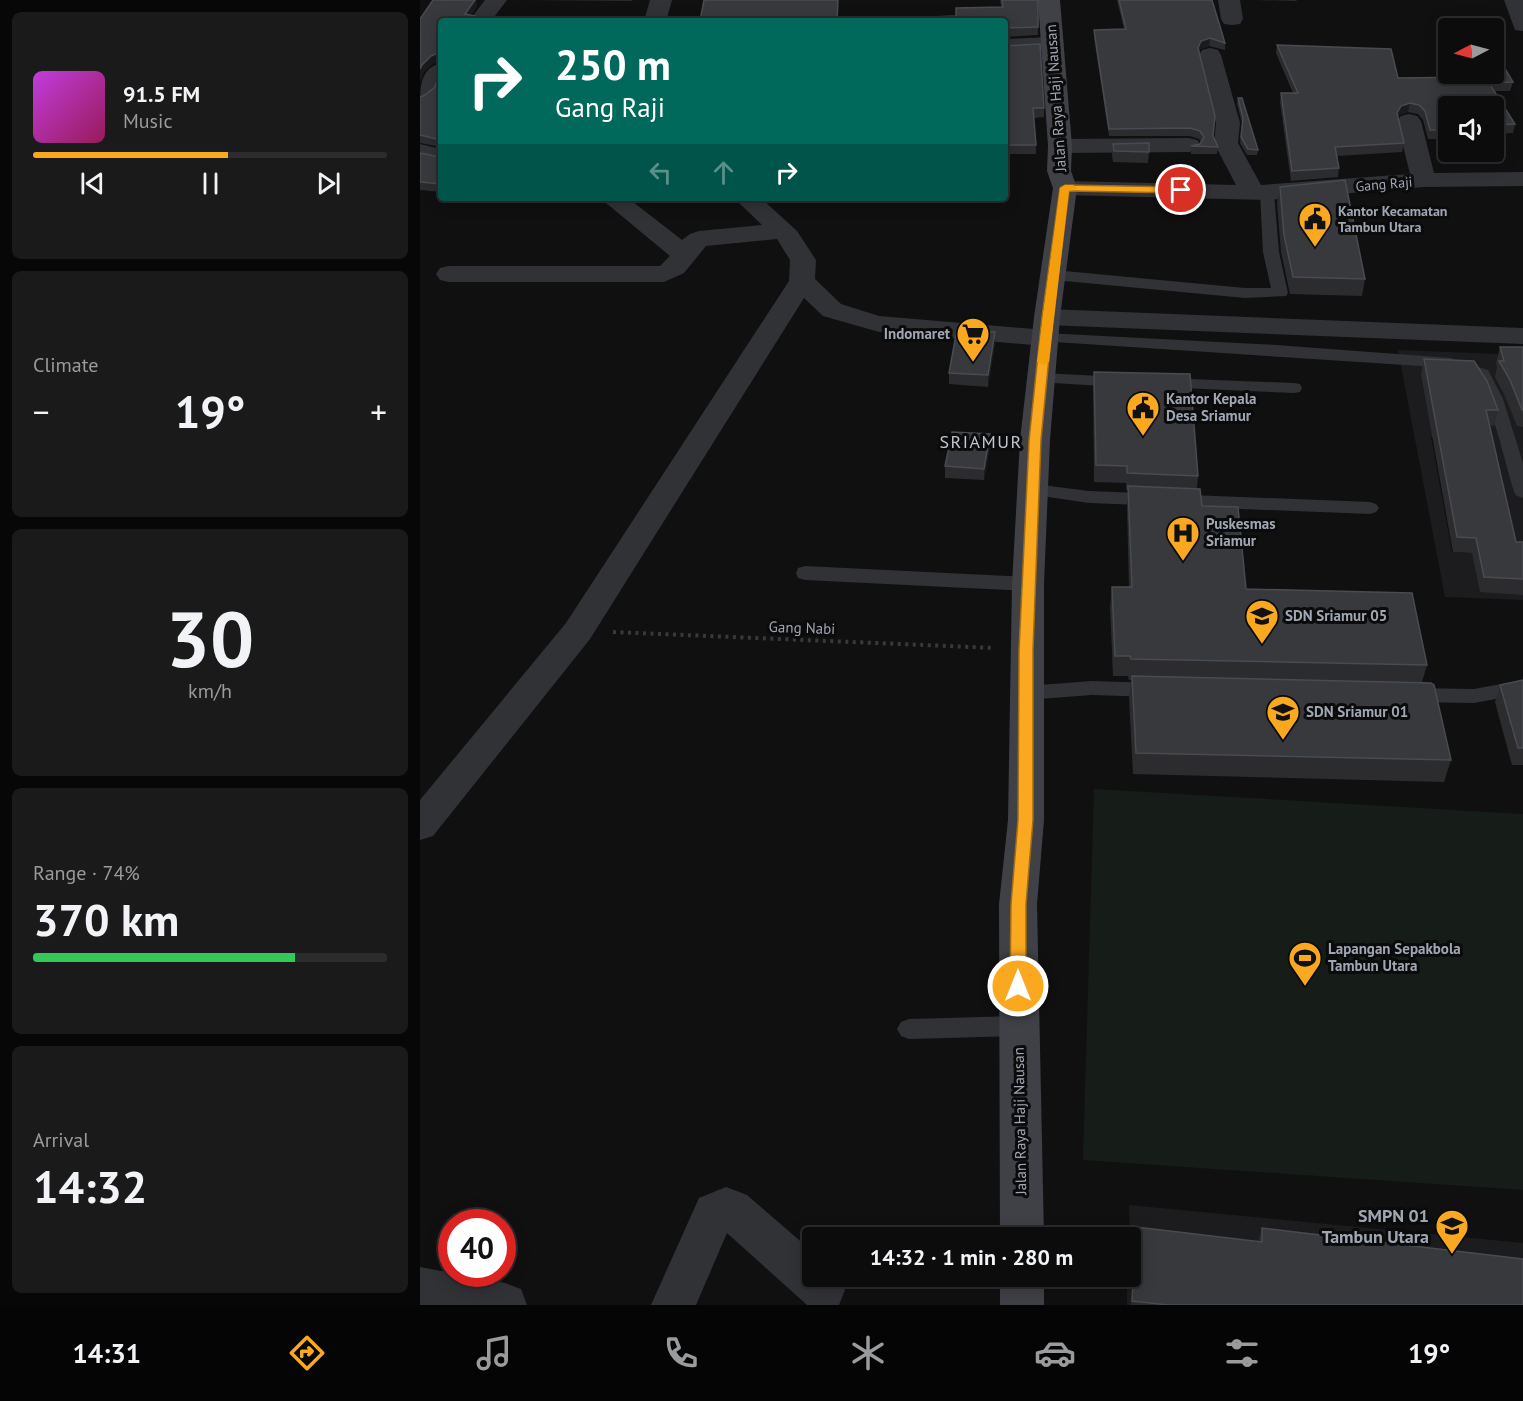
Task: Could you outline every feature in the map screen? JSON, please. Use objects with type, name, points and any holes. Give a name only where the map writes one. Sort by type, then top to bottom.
[{"type":"street","points":[[482,18],[496,0]]},
{"type":"street","points":[[657,18],[661,0]]},
{"type":"street","name":"Jalan Raya Haji Nausan","points":[[1022,1227],[1018,904],[1026,820],[1028,584],[1035,440],[1049,307],[1065,188],[1059,171],[1060,146],[1049,0]]},
{"type":"street","points":[[1515,0],[1523,26]]},
{"type":"street","points":[[1008,46],[1053,44]]},
{"type":"street","points":[[1210,54],[1228,123],[1226,143],[1259,192]]},
{"type":"street","points":[[1409,121],[1424,180]]},
{"type":"street","points":[[1060,146],[1189,145]]},
{"type":"street","points":[[420,151],[438,155]]},
{"type":"street","name":"Gang Raji","points":[[1065,188],[1259,192],[1424,180],[1523,179]]},
{"type":"street","points":[[616,201],[684,254]]},
{"type":"street","points":[[420,826],[578,631],[802,280],[803,260],[784,231],[749,201]]},
{"type":"street","points":[[449,274],[653,275],[671,272],[688,247],[699,239],[784,231]]},
{"type":"street","points":[[802,280],[832,310],[879,324],[1049,307],[1230,316],[1523,336]]},
{"type":"street","points":[[1230,316],[1523,317]]},
{"type":"street","points":[[672,1305],[714,1213],[726,1208],[732,1210],[823,1290]]},
{"type":"street","points":[[1022,1287],[1022,1305]]},
{"type":"street","points":[[420,1289],[505,1305]]},
{"type":"lane","points":[[1049,307],[1245,293],[1280,293],[1259,192]]},
{"type":"lane","points":[[1049,307],[1468,366],[1482,374],[1495,399],[1523,492]]},
{"type":"lane","points":[[1042,378],[1294,388]]},
{"type":"lane","points":[[1034,490],[1089,497],[1370,508]]},
{"type":"lane","points":[[805,573],[1028,584]]},
{"type":"lane","points":[[1390,695],[1474,696],[1523,687]]},
{"type":"lane","points":[[1026,693],[1092,688],[1176,690]]},
{"type":"lane","points":[[909,1029],[1018,1026]]},
{"type":"path","name":"Gang Nabi","points":[[578,631],[1026,650]]},
{"type":"shaded area","points":[[1398,350],[1523,355],[1523,600],[1445,597]],"holes":[[[1431,437],[1485,439],[1510,555],[1452,552]]]},
{"type":"shaded area","name":"Lapangan Sepakbola Tambun Utara","points":[[1094,789],[1523,814],[1523,1190],[1083,1160]]},
{"type":"shaded area","points":[[1129,1205],[1523,1243],[1523,1270],[1384,1305],[1248,1305],[1141,1243],[1141,1227],[1130,1227]]},
{"type":"shaded area","points":[[1127,1287],[1132,1287],[1131,1305],[1127,1305]]},
{"type":"building","points":[[433,0],[475,0],[465,14],[475,16],[475,18],[438,18],[438,53],[431,56],[420,69],[420,19]]},
{"type":"building","points":[[704,0],[838,0],[837,18],[701,18]]},
{"type":"building","points":[[1002,0],[1038,0],[1038,27],[1008,28],[1008,18],[907,18],[956,16],[956,8],[1003,7]]},
{"type":"building","points":[[1119,0],[1212,0],[1225,43],[1210,38],[1201,41],[1198,48],[1215,116],[1213,136],[1218,147],[1191,146],[1200,144],[1204,137],[1200,131],[1190,128],[1109,129],[1094,30],[1126,29]]},
{"type":"building","points":[[1040,44],[1044,108],[1033,108],[1036,145],[1008,145],[1008,46]]},
{"type":"building","points":[[1277,45],[1391,49],[1398,78],[1438,77],[1438,84],[1490,84],[1497,96],[1438,96],[1438,130],[1430,130],[1425,111],[1419,105],[1410,103],[1401,106],[1397,113],[1404,143],[1335,147],[1339,168],[1292,171],[1281,93],[1298,93]]},
{"type":"building","points":[[1504,67],[1513,82],[1504,82]]},
{"type":"building","points":[[438,77],[438,139],[420,135],[420,97],[435,87]]},
{"type":"building","points":[[1238,98],[1242,98],[1258,150],[1248,149],[1241,137],[1243,118]]},
{"type":"building","points":[[1504,107],[1515,124],[1504,125]]},
{"type":"building","points":[[1149,143],[1149,152],[1114,151],[1113,144]]},
{"type":"building","points":[[420,153],[438,157],[438,184],[420,182]]},
{"type":"building","name":"Kantor Kecamatan Tambun Utara","points":[[1345,180],[1365,279],[1293,277],[1284,235],[1280,187]]},
{"type":"building","name":"Indomaret","points":[[957,329],[995,332],[988,375],[949,373]]},
{"type":"building","points":[[1500,347],[1523,347],[1523,410],[1499,361],[1504,361]]},
{"type":"building","points":[[1424,359],[1474,361],[1487,381],[1498,410],[1486,410],[1516,542],[1523,542],[1523,579],[1484,577],[1476,538],[1457,537]]},
{"type":"building","name":"Kantor Kepala Desa Sriamur","points":[[1094,372],[1190,374],[1198,476],[1127,473],[1127,466],[1096,465]]},
{"type":"building","points":[[952,432],[990,434],[984,469],[945,466]]},
{"type":"building","points":[[1128,486],[1200,489],[1202,506],[1238,507],[1246,589],[1412,593],[1427,665],[1131,659],[1130,656],[1115,656],[1112,587],[1132,587]]},
{"type":"building","name":"SDN Sriamur 01","points":[[1132,676],[1431,683],[1434,685],[1451,760],[1136,753]]},
{"type":"building","points":[[1523,680],[1523,748],[1518,748],[1500,685]]},
{"type":"building","points":[[1141,1228],[1262,1242],[1262,1228],[1523,1259],[1523,1305],[1168,1305],[1132,1301],[1133,1287],[1141,1287]]},
{"type":"slow traffic","points":[[1043,362],[1065,188],[1073,188]]},
{"type":"place","name":"Kantor Kecamatan Tambun Utara","points":[[1315,248]]},
{"type":"place","name":"Indomaret","points":[[973,363]]},
{"type":"place","name":"Kantor Kepala Desa Sriamur","points":[[1143,437]]},
{"type":"place","name":"Puskesmas Sriamur","points":[[1183,562]]},
{"type":"place","name":"SDN Sriamur 05","points":[[1262,645]]},
{"type":"place","name":"SDN Sriamur 01","points":[[1283,741]]},
{"type":"place","name":"Lapangan Sepakbola Tambun Utara","points":[[1305,987]]},
{"type":"place","name":"SMPN 01 Tambun Utara","points":[[1452,1255]]},
{"type":"district","name":"SRIAMUR","points":[[981,442]]},
{"type":"route","points":[[1018,986],[1018,904],[1026,820],[1026,650],[1035,440],[1047,317],[1065,188],[1181,190]]}]
